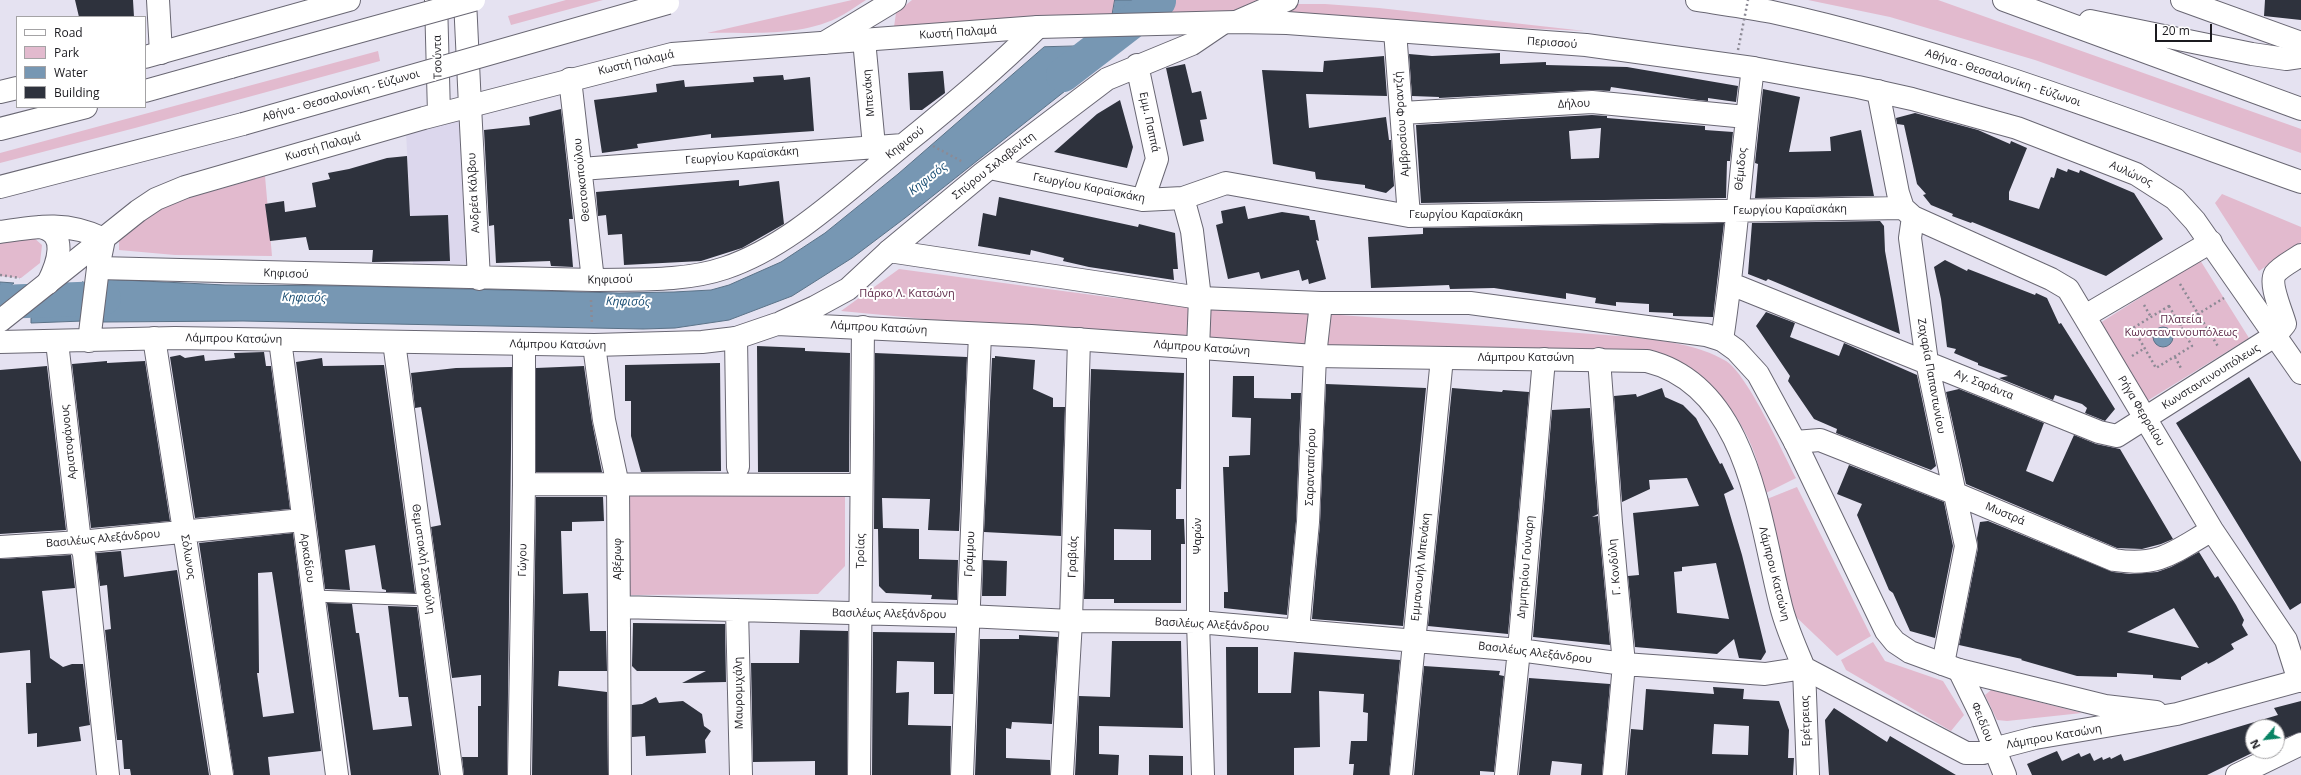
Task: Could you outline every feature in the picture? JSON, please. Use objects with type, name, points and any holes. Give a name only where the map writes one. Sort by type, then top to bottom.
[{"type":"main road","points":[[158,0],[153,55],[349,0]]},
{"type":"main road","name":"Τσούντα","points":[[436,0],[439,114]]},
{"type":"main road","points":[[465,0],[470,106]]},
{"type":"main road","points":[[146,91],[474,0]]},
{"type":"main road","points":[[824,43],[896,0]]},
{"type":"main road","points":[[1229,23],[1287,0]]},
{"type":"main road","name":"Αθήνα - Θεσσαλονίκη - Εύζωνοι","points":[[1697,0],[1771,12],[1888,41],[2031,86],[2301,182]]},
{"type":"main road","points":[[2182,0],[2301,43]]},
{"type":"main road","name":"Αθήνα - Θεσσαλονίκη - Εύζωνοι","points":[[0,187],[243,124],[675,2]]},
{"type":"main road","points":[[2011,3],[2252,54],[2286,59],[2301,57]]},
{"type":"main road","points":[[2011,3],[2301,109]]},
{"type":"main road","name":"Κωστή Παλαμά","points":[[1,320],[144,207],[185,186],[439,114],[570,79],[672,54],[1038,27],[1229,23]]},
{"type":"main road","name":"Περισσού","points":[[1229,23],[1287,24],[1586,45],[1753,68],[1878,91]]},
{"type":"main road","name":"Σπύρου Σκλαβενίτη","points":[[777,324],[815,307],[848,289],[889,250],[987,171],[1107,79],[1137,65],[1192,44],[1229,23]]},
{"type":"main road","name":"Κηφισού","points":[[97,276],[479,279],[592,287],[694,275],[724,268],[744,260],[814,218],[1002,64],[1038,27]]},
{"type":"main road","name":"Αμβροσίου Φραντζή","points":[[1395,31],[1409,216]]},
{"type":"main road","name":"Μπενάκη","points":[[864,40],[874,146]]},
{"type":"main road","name":"Εμμ. Παππά","points":[[1137,65],[1157,159],[1143,200]]},
{"type":"main road","name":"Θέμιδος","points":[[1722,340],[1731,284],[1736,212],[1746,117],[1753,68]]},
{"type":"main road","name":"Θεοτοκοπούλου","points":[[570,79],[581,169],[592,287]]},
{"type":"main road","points":[[0,92],[16,88]]},
{"type":"main road","name":"Ζαχαρία Παπαντωνίου","points":[[1878,91],[1898,193],[1908,212],[1910,238],[1927,362],[1966,546],[1951,667]]},
{"type":"main road","name":"Αυλώνος","points":[[1878,91],[2016,128],[2136,174],[2175,199],[2211,242],[2301,373]]},
{"type":"main road","name":"Δήλου","points":[[1402,113],[1592,102],[1746,117]]},
{"type":"main road","name":"Ανδρέα Κάλβου","points":[[470,106],[479,279]]},
{"type":"main road","points":[[0,129],[82,108]]},
{"type":"main road","name":"Γεωργίου Καραϊσκάκη","points":[[581,169],[874,146],[909,140]]},
{"type":"main road","name":"Γεωργίου Καραϊσκάκη","points":[[987,171],[1143,200],[1182,198],[1226,183],[1409,216],[1736,212],[1908,212]]},
{"type":"main road","points":[[1182,198],[1192,231],[1200,298]]},
{"type":"main road","name":"Ρήγα Φερραίου","points":[[1908,212],[2051,278],[2068,289],[2212,530],[2294,635],[2300,680]]},
{"type":"main road","points":[[0,232],[54,225],[72,227],[89,232],[104,239],[97,276],[90,331]]},
{"type":"main road","points":[[39,227],[47,228],[51,232],[60,249],[58,262],[48,283]]},
{"type":"main road","points":[[2085,316],[2211,242]]},
{"type":"main road","name":"Λάμπρου Κατσώνη","points":[[889,250],[1200,298],[1321,303],[1470,303],[1669,328],[1706,335],[1722,340],[1736,350],[1758,374],[1795,442],[1886,631],[1895,642],[1910,652],[1951,667],[2106,706],[2178,714]]},
{"type":"main road","points":[[2276,335],[2285,324],[2273,282],[2276,274],[2301,255]]},
{"type":"main road","name":"Αγ. Σαράντα","points":[[1731,284],[2099,432],[2117,436],[2145,418]]},
{"type":"main road","name":"Ψαρών","points":[[1200,298],[1198,349],[1198,622],[1203,775]]},
{"type":"main road","name":"Σαρανταπόρου","points":[[1298,631],[1308,522],[1315,356],[1321,303]]},
{"type":"main road","name":"Λάμπρου Κατσώνη","points":[[0,342],[57,342],[90,331],[154,338],[524,344],[593,337],[702,342],[736,338],[777,324],[863,327],[1079,339],[1198,349],[1315,356],[1599,359],[1648,361],[1663,365],[1696,386],[1713,402],[1732,433],[1748,473],[1780,604],[1804,668],[1966,753],[1983,754],[1993,749],[2035,738],[2178,714],[2300,680]]},
{"type":"main road","name":"Τροίας","points":[[858,775],[863,327]]},
{"type":"main road","name":"Γράμμου","points":[[962,775],[967,616],[980,334]]},
{"type":"main road","name":"Κωνσταντινουπόλεως","points":[[2145,418],[2230,366],[2276,335]]},
{"type":"main road","name":"Αβέρωφ","points":[[593,337],[604,420],[618,485],[620,775]]},
{"type":"main road","name":"Σόλωνος","points":[[154,338],[222,775]]},
{"type":"main road","points":[[736,338],[738,467]]},
{"type":"main road","name":"Γραβιάς","points":[[1062,775],[1071,621],[1079,339]]},
{"type":"main road","name":"Αρκαδίου","points":[[280,340],[302,520],[337,775]]},
{"type":"main road","name":"Αριστοφάνους","points":[[57,342],[80,542],[84,554],[108,775]]},
{"type":"main road","name":"Θεμιστοκλή Σοφούλη","points":[[394,342],[452,775]]},
{"type":"main road","name":"Γώγου","points":[[519,775],[524,484],[524,344]]},
{"type":"main road","name":"Εμμανουήλ Μπενάκη","points":[[1401,775],[1442,358]]},
{"type":"main road","name":"Δημητρίου Γούναρη","points":[[1506,775],[1519,650],[1544,359]]},
{"type":"main road","name":"Γ. Κονδύλη","points":[[1599,359],[1611,523],[1624,664],[1614,775]]},
{"type":"main road","name":"Μυστρά","points":[[1795,442],[1820,440],[1954,493],[2114,560],[2135,563],[2161,559],[2212,530]]},
{"type":"main road","points":[[524,484],[861,485]]},
{"type":"main road","name":"Βασιλέως Αλεξάνδρου","points":[[0,547],[184,533],[302,520]]},
{"type":"main road","name":"Βασιλέως Αλεξάνδρου","points":[[619,607],[967,616],[1071,621],[1198,622],[1519,650],[1624,664],[1765,674],[1804,668]]},
{"type":"main road","name":"Μαυρομιχάλη","points":[[737,610],[741,775]]},
{"type":"main road","name":"Φειδίου","points":[[1951,667],[1981,715],[1993,749],[2005,775]]},
{"type":"main road","name":"Ερέτρειας","points":[[1804,668],[1808,775]]},
{"type":"main road","points":[[2238,775],[2301,744]]},
{"type":"lane","points":[[313,596],[429,600]]},
{"type":"path","points":[[1738,50],[1748,0]]},
{"type":"path","points":[[909,140],[987,171]]},
{"type":"path","points":[[2170,266],[2230,366]]},
{"type":"path","points":[[592,287],[593,337]]},
{"type":"path","points":[[2180,326],[2242,287]]},
{"type":"path","points":[[2169,306],[2180,326],[2192,346],[2156,368],[2133,328],[2169,306]]},
{"type":"shaded area","points":[[463,119],[468,264],[413,265],[406,132]]},
{"type":"green space","points":[[566,0],[603,0],[511,25],[508,16]]},
{"type":"green space","points":[[852,0],[866,0],[837,18],[806,28],[790,31],[757,33],[707,33]]},
{"type":"green space","points":[[912,0],[1115,0],[1112,17],[894,27],[896,13]]},
{"type":"green space","points":[[1142,0],[1264,0],[1238,13],[1171,14]]},
{"type":"green space","points":[[1808,0],[1938,0],[2301,129],[2301,153],[2035,60],[1890,17]]},
{"type":"green space","points":[[1298,4],[1325,4],[1379,8],[1585,31],[1275,16]]},
{"type":"green space","points":[[378,51],[380,61],[0,163],[0,153]]},
{"type":"green space","points":[[265,176],[272,256],[175,255],[119,250],[119,240],[154,212],[171,203]]},
{"type":"green space","points":[[2222,194],[2301,227],[2301,242],[2259,271],[2215,203]]},
{"type":"green space","points":[[33,237],[42,245],[40,263],[21,278],[0,276],[0,242]]},
{"type":"green space","name":"Πλατεία Κωνσταντινουπόλεως","points":[[2200,260],[2249,338],[2147,401],[2100,323]]},
{"type":"green space","name":"Πάρκο Λ. Κατσώνη","points":[[899,269],[1115,298],[1632,337],[1680,344],[1715,355],[1726,361],[1735,369],[1764,415],[1796,478],[1764,494],[1758,465],[1748,437],[1724,399],[1715,388],[1695,371],[1671,360],[1660,357],[1446,353],[967,323],[841,311]]},
{"type":"green space","points":[[1797,487],[1871,636],[1837,656],[1793,614],[1767,499]]},
{"type":"green space","points":[[628,493],[845,494],[845,566],[818,594],[627,595]]},
{"type":"green space","points":[[1873,642],[1885,661],[1943,681],[1964,715],[1951,731],[1846,670],[1841,660]]},
{"type":"green space","points":[[1991,690],[2082,713],[2007,721],[1997,720],[1985,695]]},
{"type":"water","points":[[1115,0],[1142,0],[1171,14],[1112,17]]},
{"type":"water","points":[[1123,45],[905,218],[852,258],[792,296],[729,320],[675,328],[643,329],[243,321],[103,322],[102,279],[225,285],[352,286],[619,293],[711,290],[729,285],[781,262],[825,233],[898,174],[1044,47]]},
{"type":"water","points":[[0,282],[14,283],[0,294]]},
{"type":"water","points":[[83,282],[83,321],[31,323],[31,318]]},
{"type":"water","points":[[2159,327],[2167,327],[2173,333],[2173,341],[2167,347],[2159,347],[2153,341],[2153,333]]},
{"type":"building","points":[[75,0],[133,0],[134,16],[79,16]]},
{"type":"building","points":[[2265,0],[2301,0],[2301,20],[2264,16]]},
{"type":"building","points":[[1500,53],[1500,64],[1546,62],[1546,65],[1627,67],[1738,86],[1736,102],[1708,98],[1708,101],[1698,100],[1611,87],[1610,91],[1591,90],[1439,98],[1412,96],[1409,54],[1432,56]]},
{"type":"building","points":[[1384,56],[1387,96],[1306,94],[1309,128],[1386,117],[1389,140],[1391,140],[1394,186],[1386,193],[1365,188],[1365,185],[1316,179],[1315,172],[1273,164],[1262,70],[1323,72],[1324,61]]},
{"type":"building","points":[[1185,64],[1192,93],[1201,91],[1207,119],[1200,120],[1204,141],[1183,146],[1166,68]]},
{"type":"building","points":[[943,71],[945,93],[922,110],[910,110],[908,73]]},
{"type":"building","points":[[783,75],[784,80],[810,77],[814,131],[711,138],[711,134],[637,144],[638,148],[602,153],[594,100],[657,92],[656,84],[684,80],[685,87],[754,82],[753,77]]},
{"type":"building","points":[[1763,89],[1800,97],[1789,152],[1831,151],[1830,137],[1861,130],[1874,196],[1755,198],[1758,164],[1755,163]]},
{"type":"building","points":[[1120,100],[1133,147],[1127,168],[1054,152],[1097,114]]},
{"type":"building","points":[[561,109],[573,219],[569,219],[573,267],[551,266],[550,261],[496,263],[494,225],[489,226],[484,130],[530,125],[529,117]]},
{"type":"building","points":[[1915,113],[1978,130],[2010,144],[2011,141],[2027,148],[2009,192],[2009,200],[2039,209],[2051,177],[2054,178],[2057,168],[2067,172],[2068,169],[2079,173],[2080,170],[2134,193],[2163,239],[2106,276],[1972,222],[1971,223],[1952,216],[1953,214],[1931,205],[1923,195],[1926,194],[1917,184],[1904,125],[1897,124],[1896,118]]},
{"type":"building","points":[[1592,115],[1607,116],[1607,118],[1705,126],[1705,130],[1733,132],[1730,161],[1727,161],[1726,198],[1421,203],[1416,125]],"holes":[[[1601,128],[1599,158],[1571,159],[1569,131]]]},
{"type":"building","points":[[407,156],[410,216],[448,215],[450,261],[372,262],[373,250],[309,250],[306,237],[270,241],[265,204],[284,201],[285,212],[316,207],[312,183],[330,179],[328,173],[349,169],[387,158]]},
{"type":"building","points":[[739,180],[739,186],[779,181],[784,224],[742,248],[701,261],[624,265],[622,234],[608,235],[606,215],[598,216],[596,192]]},
{"type":"building","points":[[999,197],[1138,227],[1139,224],[1175,233],[1178,269],[1173,269],[1174,280],[1089,267],[1063,261],[1064,258],[1031,250],[1030,255],[978,246],[983,213],[996,216]]},
{"type":"building","points":[[1245,206],[1248,219],[1282,212],[1309,216],[1310,220],[1315,220],[1319,241],[1316,240],[1326,279],[1309,284],[1308,279],[1302,281],[1299,270],[1261,279],[1259,272],[1228,279],[1216,225],[1223,223],[1221,211]]},
{"type":"building","points":[[1880,221],[1884,226],[1885,251],[1900,334],[1768,279],[1766,281],[1748,274],[1752,223]]},
{"type":"building","points":[[1724,223],[1713,317],[1673,316],[1673,313],[1649,312],[1649,304],[1616,302],[1616,306],[1595,303],[1596,298],[1566,293],[1566,299],[1494,288],[1450,289],[1449,285],[1371,288],[1368,237],[1423,234],[1423,228]]},
{"type":"building","points":[[1945,260],[1967,271],[1968,269],[2035,295],[2036,293],[2047,298],[2059,324],[2061,323],[2115,409],[2105,421],[2085,413],[2087,408],[2082,404],[2055,395],[2053,400],[1999,378],[2008,376],[1978,365],[1978,363],[1954,353],[1956,349],[1947,347],[1941,299],[1934,267]]},
{"type":"building","points":[[1766,312],[1795,323],[1790,337],[1839,356],[1844,343],[1917,375],[1936,466],[1931,470],[1836,433],[1837,429],[1814,419],[1788,381],[1790,376],[1756,326]]},
{"type":"building","points":[[757,346],[805,348],[805,351],[850,353],[849,472],[758,472]]},
{"type":"building","points":[[264,352],[266,366],[271,366],[290,509],[195,518],[170,357],[180,355],[185,358],[204,355],[205,361],[235,358],[234,353]]},
{"type":"building","points":[[875,353],[967,357],[959,531],[928,530],[930,499],[882,498],[883,528],[919,529],[919,559],[958,560],[957,600],[931,599],[932,595],[886,593],[879,586],[878,529],[874,529]]},
{"type":"building","points":[[995,356],[1035,360],[1033,389],[1053,398],[1053,407],[1065,407],[1061,536],[984,532],[992,358],[995,358]]},
{"type":"building","points":[[322,358],[323,366],[384,365],[415,593],[386,592],[386,590],[382,589],[375,545],[345,550],[350,590],[325,589],[296,362]]},
{"type":"building","points":[[107,361],[107,363],[145,361],[170,521],[91,528],[72,364]]},
{"type":"building","points":[[720,363],[721,471],[641,472],[631,436],[631,401],[625,401],[625,365]]},
{"type":"building","points":[[47,366],[66,530],[0,534],[0,370]]},
{"type":"building","points":[[584,366],[592,422],[602,472],[536,472],[536,368]]},
{"type":"building","points":[[512,367],[507,775],[464,775],[462,757],[478,757],[478,706],[481,706],[481,675],[452,678],[431,527],[441,525],[421,407],[415,408],[411,373],[456,368]]},
{"type":"building","points":[[1091,369],[1184,373],[1181,489],[1176,489],[1176,519],[1184,519],[1185,544],[1181,544],[1181,603],[1114,603],[1114,599],[1084,599]],"holes":[[[1114,529],[1151,530],[1151,560],[1114,560]]]},
{"type":"building","points":[[1233,376],[1254,376],[1254,398],[1291,399],[1291,393],[1301,393],[1296,521],[1287,615],[1224,608],[1224,592],[1228,592],[1223,467],[1229,467],[1229,456],[1250,455],[1251,418],[1232,417]]},
{"type":"building","points":[[2249,377],[2301,462],[2301,603],[2290,610],[2176,423]]},
{"type":"building","points":[[1326,384],[1426,388],[1403,626],[1312,619],[1320,523]]},
{"type":"building","points":[[1452,388],[1502,392],[1503,390],[1529,392],[1508,634],[1428,626]]},
{"type":"building","points":[[1662,388],[1665,397],[1683,405],[1696,418],[1720,464],[1722,463],[1734,489],[1724,494],[1742,555],[1766,652],[1761,660],[1739,658],[1734,639],[1717,654],[1635,647],[1628,576],[1639,575],[1633,513],[1699,506],[1687,478],[1649,480],[1650,489],[1622,502],[1614,396],[1636,394],[1637,397]],"holes":[[[1716,563],[1729,619],[1677,613],[1674,572],[1682,571],[1682,567]]]},
{"type":"building","points":[[1959,389],[2044,423],[2026,471],[2053,482],[2074,435],[2096,444],[2120,449],[2173,539],[2142,549],[2117,548],[1966,484],[1946,392]]},
{"type":"building","points":[[1590,408],[1598,514],[1592,517],[1598,516],[1610,645],[1533,637],[1552,410]]},
{"type":"building","points":[[1849,465],[1944,502],[1953,546],[1935,638],[1910,631],[1893,593],[1889,590],[1857,515],[1862,504],[1837,494]]},
{"type":"building","points":[[536,497],[603,497],[604,521],[572,522],[572,531],[561,531],[563,594],[588,593],[590,631],[606,631],[607,671],[559,671],[558,686],[607,692],[608,775],[532,775]]},
{"type":"building","points":[[1988,521],[2113,572],[2130,574],[2157,572],[2171,567],[2199,552],[2215,578],[2218,576],[2236,605],[2244,620],[2242,625],[2248,635],[2231,644],[2234,649],[2214,661],[2208,664],[2207,662],[2181,677],[2181,680],[2153,678],[2153,675],[2117,673],[2117,677],[2077,676],[2021,660],[2022,659],[1959,645],[1978,548],[1977,538],[1980,522]],"holes":[[[2174,608],[2199,648],[2127,632]]]},
{"type":"building","points":[[293,533],[321,751],[268,757],[270,775],[234,775],[199,543]],"holes":[[[272,572],[294,713],[263,717],[257,673],[259,673],[258,573]]]},
{"type":"building","points":[[121,551],[124,577],[177,570],[209,775],[131,775],[130,769],[124,769],[122,740],[117,740],[105,630],[111,629],[107,585],[100,586],[96,553]]},
{"type":"building","points":[[71,555],[75,588],[42,591],[50,658],[63,667],[72,664],[83,664],[90,725],[79,727],[81,741],[37,747],[37,733],[28,734],[26,683],[31,683],[30,650],[0,653],[0,559]]},
{"type":"building","points":[[983,560],[1007,561],[1006,596],[982,596]]},
{"type":"building","points":[[327,603],[352,604],[356,633],[359,633],[373,730],[412,726],[408,697],[399,697],[388,606],[417,607],[439,775],[351,775]]},
{"type":"building","points":[[633,623],[725,624],[726,682],[682,683],[706,671],[637,671],[632,666]]},
{"type":"building","points":[[800,630],[848,631],[847,775],[815,775],[815,761],[753,762],[751,663],[799,663]]},
{"type":"building","points":[[873,632],[955,633],[953,694],[934,694],[934,662],[897,661],[896,693],[909,692],[908,725],[951,726],[950,775],[872,775]]},
{"type":"building","points":[[1019,635],[1058,637],[1052,724],[1012,722],[1011,729],[1006,728],[1006,758],[1050,760],[1050,775],[975,775],[980,639],[1019,639]]},
{"type":"building","points":[[1112,641],[1181,641],[1183,728],[1099,726],[1099,754],[1119,755],[1118,775],[1075,775],[1079,696],[1110,697]]},
{"type":"building","points":[[1226,647],[1258,647],[1258,693],[1291,693],[1294,652],[1400,660],[1389,775],[1353,775],[1354,764],[1349,764],[1351,741],[1367,741],[1368,713],[1363,712],[1364,694],[1319,691],[1320,747],[1294,748],[1294,775],[1227,775]]},
{"type":"building","points":[[1424,666],[1500,671],[1499,675],[1504,676],[1494,772],[1480,771],[1480,775],[1414,775]]},
{"type":"building","points":[[1529,678],[1610,684],[1602,775],[1581,775],[1582,764],[1552,761],[1550,775],[1519,775]]},
{"type":"building","points":[[1713,687],[1744,689],[1743,699],[1779,701],[1789,730],[1788,758],[1794,758],[1793,775],[1627,775],[1631,729],[1643,730],[1646,689],[1714,694]],"holes":[[[1714,724],[1749,726],[1748,755],[1712,754]]]},
{"type":"building","points":[[656,697],[659,703],[683,701],[702,714],[704,726],[711,731],[705,740],[706,753],[646,756],[645,736],[632,737],[632,705],[642,704]]},
{"type":"building","points":[[2301,701],[2301,732],[2285,738],[2285,719],[2265,719],[2278,715],[2274,708]]},
{"type":"building","points":[[1834,708],[1887,742],[1890,736],[1956,775],[1829,775],[1825,720]]},
{"type":"building","points":[[2245,725],[2245,756],[2207,775],[2032,775],[2027,764],[2057,751],[2062,761],[2079,753],[2081,757],[2090,753],[2094,761],[2102,757],[2103,760],[2110,757],[2111,759],[2121,754],[2124,761]]},
{"type":"building","points":[[1149,755],[1183,756],[1183,775],[1149,775]]},
{"type":"waterway","name":"Κηφισός","points":[[1063,75],[1159,1]]},
{"type":"waterway","name":"Κηφισός","points":[[0,302],[104,298]]}]
